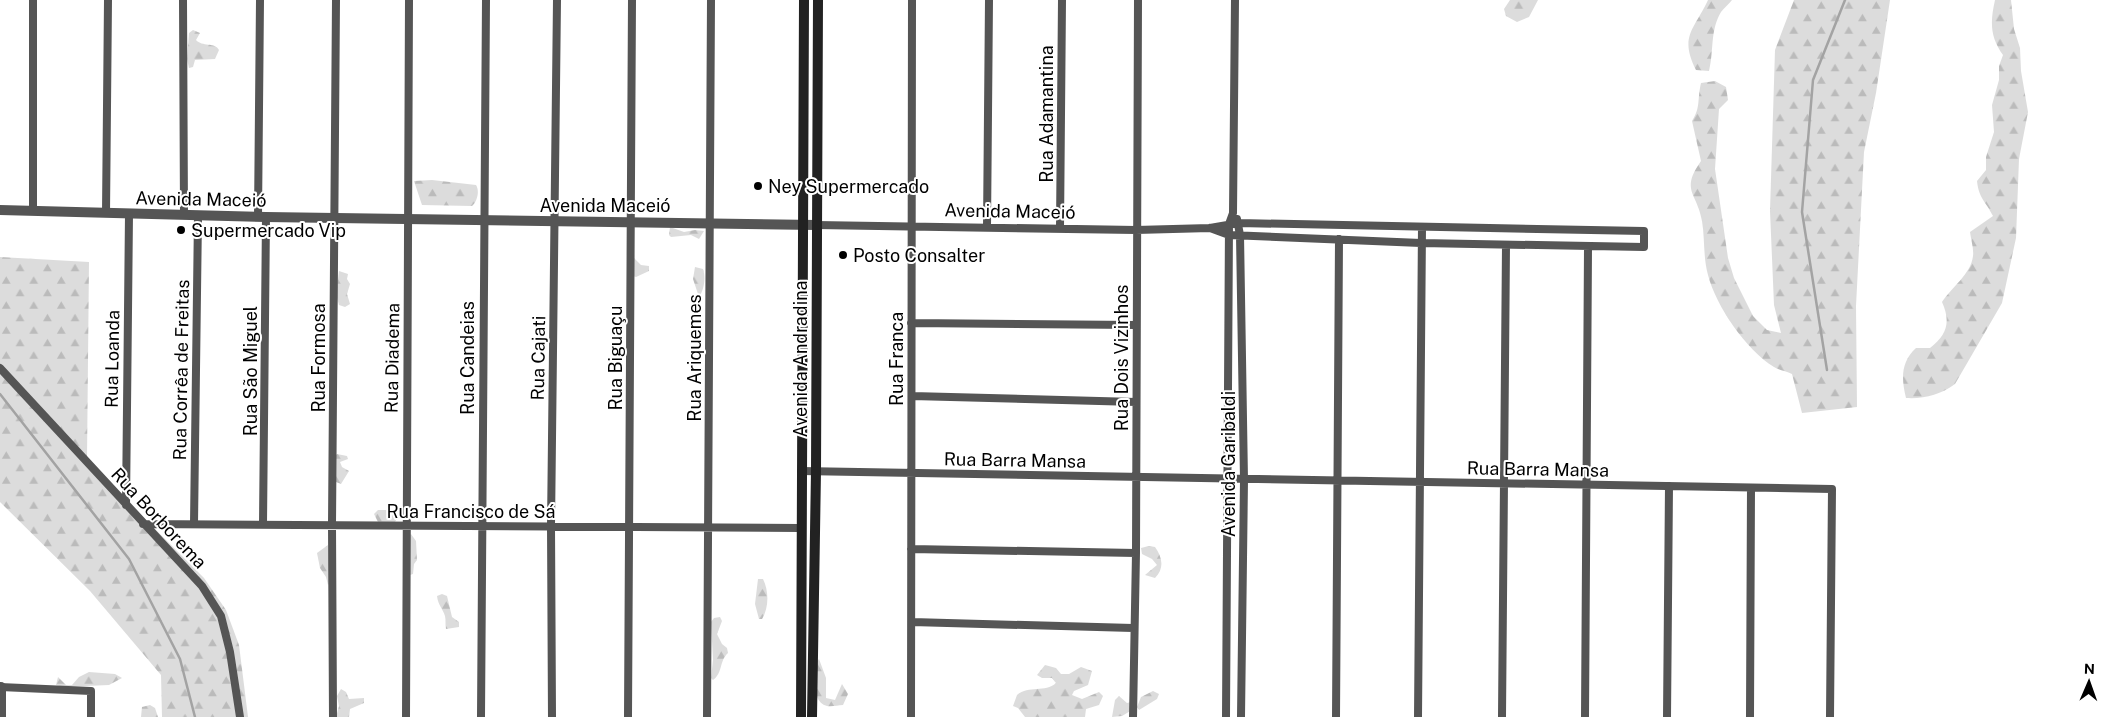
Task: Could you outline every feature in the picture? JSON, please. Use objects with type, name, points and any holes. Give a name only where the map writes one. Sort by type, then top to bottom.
[{"type":"main road","name":"Avenida Andradina","points":[[801,717],[800,528],[804,0]]},
{"type":"main road","name":"Avenida Andradina","points":[[812,717],[816,472],[818,0]]},
{"type":"street","points":[[33,0],[33,210]]},
{"type":"street","points":[[106,213],[108,0]]},
{"type":"street","points":[[183,0],[184,215]]},
{"type":"street","name":"Rua São Miguel","points":[[260,0],[263,524]]},
{"type":"street","name":"Rua Formosa","points":[[334,717],[332,525],[336,0]]},
{"type":"street","name":"Rua Diadema","points":[[406,717],[405,526],[409,219],[409,0]]},
{"type":"street","name":"Rua Candeias","points":[[481,717],[486,0]]},
{"type":"street","name":"Rua Cajati","points":[[552,717],[551,526],[557,0]]},
{"type":"street","name":"Rua Biguaçu","points":[[628,717],[632,0]]},
{"type":"street","name":"Rua Ariquemes","points":[[707,717],[711,0]]},
{"type":"street","name":"Rua Franca","points":[[911,717],[912,396],[910,226],[912,0]]},
{"type":"street","points":[[987,227],[989,0]]},
{"type":"street","name":"Rua Adamantina","points":[[1060,228],[1062,0]]},
{"type":"street","name":"Rua Dois Vizinhos","points":[[1133,717],[1133,628],[1136,553],[1138,0]]},
{"type":"street","name":"Avenida Garibaldi","points":[[1226,717],[1229,480],[1229,224],[1233,213],[1236,0]]},
{"type":"street","name":"Avenida Maceió","points":[[0,210],[198,216],[710,222],[1136,230],[1210,228],[1239,223],[1644,231],[1644,247],[1588,248]]},
{"type":"street","name":"Avenida Garibaldi","points":[[1233,213],[1239,223],[1240,235],[1244,480],[1241,717]]},
{"type":"street","name":"Rua Loanda","points":[[126,505],[129,214]]},
{"type":"street","name":"Rua Corrêa de Freitas","points":[[194,524],[198,216]]},
{"type":"street","points":[[1418,717],[1422,227]]},
{"type":"street","name":"Avenida Maceió","points":[[1210,228],[1229,235]]},
{"type":"street","points":[[1229,235],[1588,248],[1585,717]]},
{"type":"street","points":[[1336,717],[1339,239]]},
{"type":"street","points":[[1502,717],[1502,484],[1506,246]]},
{"type":"street","points":[[911,323],[1136,325]]},
{"type":"street","name":"Rua Borborema","points":[[0,368],[202,586],[221,616],[230,652],[240,717]]},
{"type":"street","points":[[912,396],[1136,402]]},
{"type":"street","name":"Rua Barra Mansa","points":[[801,471],[1229,480],[1832,489],[1830,717]]},
{"type":"street","points":[[1667,717],[1669,486]]},
{"type":"street","points":[[1750,717],[1751,488]]},
{"type":"street","name":"Rua Francisco de Sá","points":[[143,524],[800,528]]},
{"type":"street","points":[[911,549],[1136,553]]},
{"type":"street","points":[[912,622],[1133,628]]},
{"type":"street","points":[[1,717],[1,687],[91,691],[91,717]]},
{"type":"green space","points":[[1510,0],[1538,0],[1529,17],[1517,22],[1506,16],[1504,9]]},
{"type":"green space","points":[[1708,0],[1732,0],[1721,12],[1715,26],[1709,71],[1696,70],[1689,49],[1690,34]]},
{"type":"green space","points":[[1794,0],[1890,0],[1876,93],[1864,152],[1856,306],[1857,407],[1802,413],[1792,374],[1774,367],[1753,350],[1743,339],[1718,300],[1708,275],[1705,262],[1702,221],[1691,186],[1695,171],[1701,161],[1692,121],[1698,107],[1701,83],[1715,81],[1726,87],[1728,100],[1719,109],[1715,169],[1728,258],[1734,278],[1753,316],[1767,330],[1781,333],[1774,305],[1770,211],[1775,50]]},
{"type":"green space","points":[[1995,0],[2011,0],[2014,29],[2020,48],[2021,71],[2028,112],[2019,159],[2016,238],[2002,303],[1955,384],[1932,396],[1906,398],[1903,371],[1907,359],[1916,348],[1930,348],[1944,333],[1947,322],[1942,302],[1965,275],[1972,263],[1973,250],[1970,232],[1993,216],[1981,196],[1977,181],[1986,170],[1986,157],[1994,132],[1992,105],[1999,80],[1999,66],[2003,55],[1992,29]]},
{"type":"green space","points":[[193,30],[200,33],[196,40],[215,46],[219,50],[215,59],[195,60],[193,67],[189,68],[187,59],[189,33]]},
{"type":"green space","points":[[432,180],[476,185],[478,193],[475,202],[472,206],[422,205],[414,181]]},
{"type":"green space","points":[[670,227],[684,232],[704,231],[699,239],[691,235],[671,237],[669,235]]},
{"type":"green space","points":[[0,257],[89,262],[87,458],[204,578],[226,610],[239,645],[248,717],[162,717],[161,675],[90,591],[0,502]]},
{"type":"green space","points":[[634,258],[641,265],[649,266],[649,271],[636,277],[633,276]]},
{"type":"green space","points":[[695,267],[703,269],[704,272],[704,284],[699,297],[693,279]]},
{"type":"green space","points":[[339,271],[348,274],[347,279],[350,284],[347,294],[350,304],[345,307],[339,305],[336,294]]},
{"type":"green space","points":[[337,454],[347,456],[348,459],[340,462],[342,467],[349,471],[341,484],[336,482],[335,456]]},
{"type":"green space","points":[[378,510],[391,510],[399,515],[395,522],[378,522],[374,514]]},
{"type":"green space","points":[[411,534],[416,541],[417,560],[414,564],[413,574],[410,575],[409,536]]},
{"type":"green space","points":[[328,545],[330,583],[328,585],[326,577],[320,568],[317,553]]},
{"type":"green space","points":[[1155,547],[1161,559],[1160,570],[1155,578],[1145,575],[1157,565],[1152,559],[1142,554],[1141,548]]},
{"type":"green space","points":[[758,579],[763,579],[767,594],[766,610],[762,619],[759,619],[755,604]]},
{"type":"green space","points":[[442,594],[447,596],[452,617],[459,622],[459,627],[446,629],[445,616],[437,596]]},
{"type":"green space","points":[[720,617],[722,621],[717,634],[722,644],[727,648],[728,653],[713,680],[711,678],[713,660],[711,622],[714,618]]},
{"type":"green space","points":[[819,659],[826,678],[826,698],[835,700],[842,684],[848,694],[843,705],[827,706],[818,699],[815,681],[816,663]]},
{"type":"green space","points":[[1045,665],[1056,668],[1061,674],[1069,674],[1081,667],[1092,671],[1088,685],[1074,691],[1072,695],[1082,699],[1099,692],[1103,696],[1099,705],[1086,709],[1085,717],[1025,717],[1018,708],[1013,706],[1017,695],[1027,690],[1047,688],[1056,683],[1052,678],[1042,678],[1037,675]]},
{"type":"green space","points":[[89,672],[115,674],[122,678],[109,685],[63,687],[56,685],[58,677],[66,685],[72,685],[79,677]]},
{"type":"green space","points":[[341,689],[346,692],[349,699],[364,698],[364,703],[350,709],[349,717],[336,717],[339,706],[337,696]]},
{"type":"green space","points":[[1153,691],[1159,694],[1157,699],[1139,710],[1137,707],[1141,697]]},
{"type":"green space","points":[[1119,696],[1127,703],[1131,702],[1132,710],[1122,716],[1112,717],[1115,700]]},
{"type":"green space","points":[[150,705],[155,708],[158,717],[141,717],[142,707]]},
{"type":"waterway","points":[[1827,370],[1802,212],[1813,80],[1845,0]]},
{"type":"waterway","points":[[0,394],[129,559],[180,659],[195,717]]},
{"type":"place","name":"Ney Supermercado","points":[[758,186]]},
{"type":"place","name":"Supermercado Vip","points":[[181,230]]},
{"type":"place","name":"Posto Consalter","points":[[843,255]]}]
